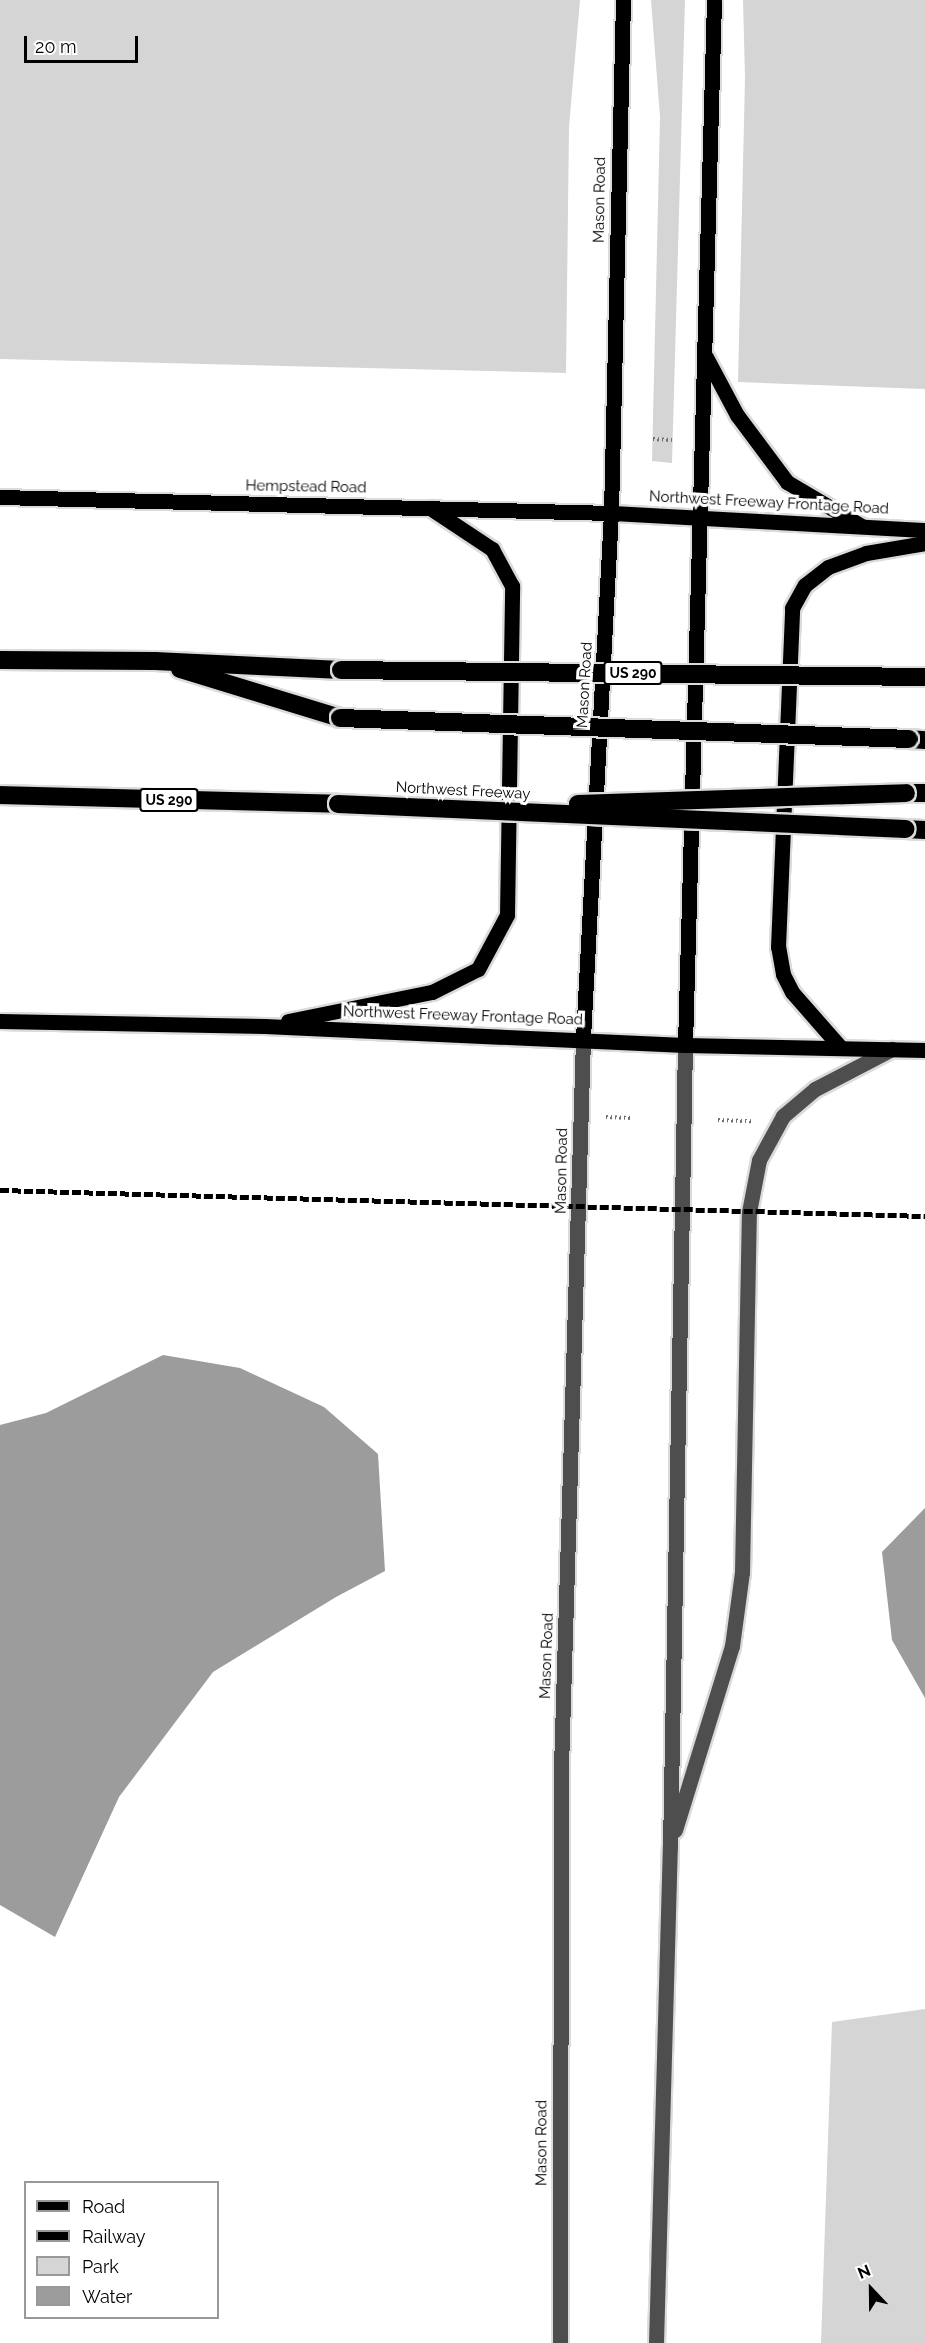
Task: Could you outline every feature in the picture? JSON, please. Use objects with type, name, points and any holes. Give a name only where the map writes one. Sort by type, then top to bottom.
[{"type":"highway","name":"US 290","points":[[0,660],[155,662],[340,670],[925,677]]},
{"type":"highway","points":[[155,662],[340,718],[917,740]]},
{"type":"highway","points":[[435,808],[925,793]]},
{"type":"highway","name":"Northwest Freeway","points":[[0,795],[338,804],[925,830]]},
{"type":"main road","name":"Mason Road","points":[[583,1038],[611,513],[623,0]]},
{"type":"main road","points":[[685,1045],[714,0]]},
{"type":"main road","points":[[705,353],[737,415],[788,482],[863,526]]},
{"type":"main road","name":"Hempstead Road","points":[[0,497],[611,513]]},
{"type":"main road","points":[[264,1026],[432,992],[478,969],[507,915],[512,586],[492,549],[430,508]]},
{"type":"main road","name":"Northwest Freeway Frontage Road","points":[[611,513],[700,516],[925,530]]},
{"type":"main road","points":[[842,1048],[792,992],[783,975],[778,947],[792,608],[805,585],[828,567],[866,553],[925,543]]},
{"type":"main road","name":"Northwest Freeway Frontage Road","points":[[0,1021],[264,1026],[583,1038],[685,1045],[925,1050]]},
{"type":"street","name":"Mason Road","points":[[560,2343],[561,1767],[583,1038]]},
{"type":"street","points":[[656,2343],[670,1847],[685,1045]]},
{"type":"street","points":[[670,1847],[732,1646],[741,1582],[749,1212],[759,1160],[783,1116],[815,1089],[892,1049]]},
{"type":"path","points":[[653,439],[672,440]]},
{"type":"path","points":[[603,1117],[632,1118]]},
{"type":"path","points":[[718,1120],[755,1121]]},
{"type":"green space","points":[[0,0],[580,0],[569,127],[566,373],[0,359]]},
{"type":"green space","points":[[651,0],[685,0],[672,463],[652,461],[660,117]]},
{"type":"green space","points":[[743,0],[925,0],[925,389],[738,382],[745,77]]},
{"type":"green space","points":[[925,2009],[925,2343],[821,2343],[832,2022]]},
{"type":"water","points":[[163,1355],[240,1368],[324,1407],[378,1454],[385,1571],[336,1597],[213,1672],[119,1797],[55,1937],[0,1905],[0,1425],[46,1413]]},
{"type":"water","points":[[925,1508],[925,1698],[892,1640],[882,1552]]},
{"type":"railway","points":[[0,1190],[925,1216]]}]
